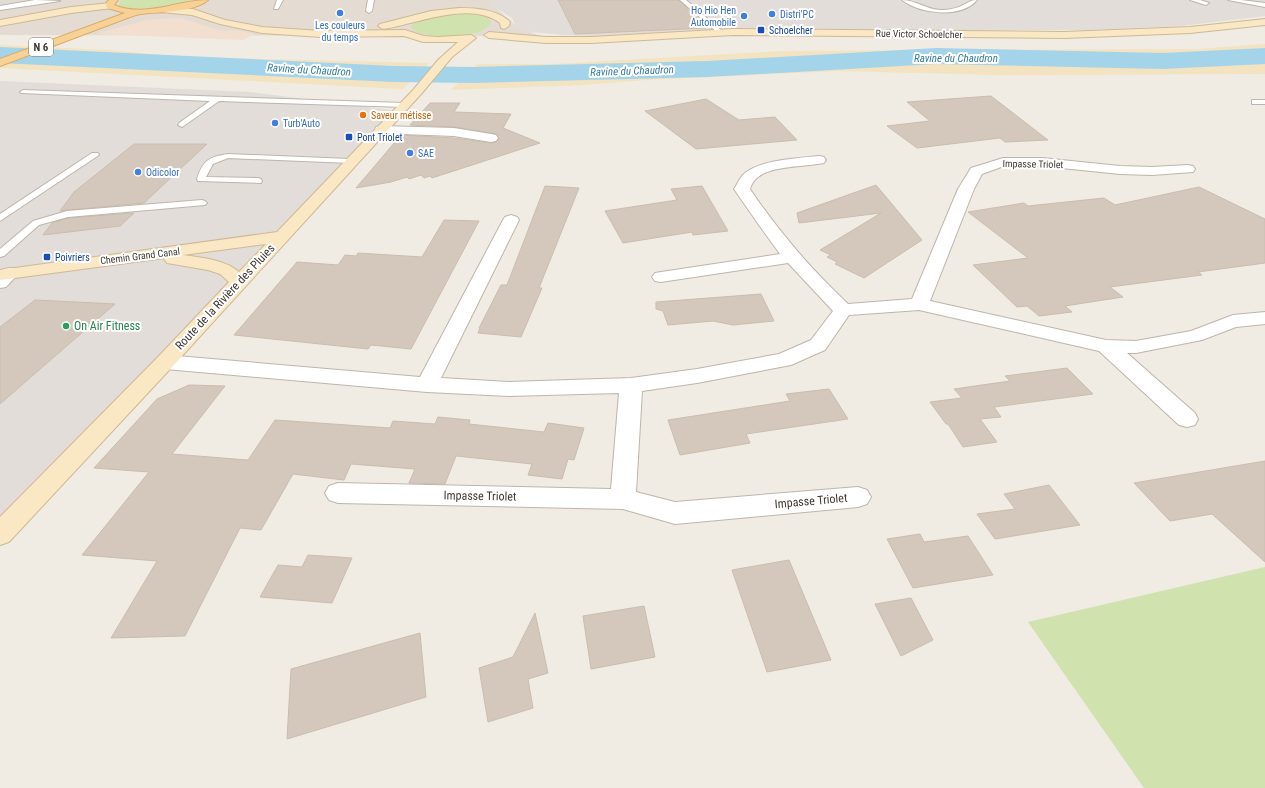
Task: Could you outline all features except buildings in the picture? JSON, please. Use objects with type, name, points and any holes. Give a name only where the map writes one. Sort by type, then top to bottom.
[{"type":"main road","points":[[204,3],[239,18],[290,26],[361,28],[389,25],[432,14],[458,11],[474,7],[485,2]]},
{"type":"main road","name":"N 6","points":[[0,63],[119,18],[142,11],[164,10],[204,3]]},
{"type":"main road","points":[[0,23],[39,12],[111,4]]},
{"type":"main road","name":"N 6","points":[[0,54],[62,30],[111,4],[142,11]]},
{"type":"main road","points":[[164,10],[198,13],[230,24],[262,30],[321,34],[405,33],[423,39],[438,40],[471,38],[489,34],[498,30],[501,17]]},
{"type":"main road","name":"Rue Victor Schoelcher","points":[[458,11],[476,11],[501,17],[512,30],[573,40]]},
{"type":"main road","points":[[405,33],[402,28],[409,21]]},
{"type":"main road","name":"Rue Victor Schoelcher","points":[[489,34],[546,40],[591,40],[721,33],[1090,34],[1190,30],[1265,22]]},
{"type":"main road","name":"Route de la Rivière des Pluies","points":[[0,534],[165,362],[350,162],[418,91],[447,57],[462,43],[471,38]]},
{"type":"main road","points":[[438,40],[446,45],[448,49],[447,57]]},
{"type":"main road","name":"Chemin Grand Canal","points":[[4,277],[144,255],[280,237]]},
{"type":"main road","points":[[144,255],[211,265],[226,270],[239,281]]},
{"type":"street","points":[[381,130],[454,132],[491,138]]},
{"type":"street","points":[[819,160],[783,164],[760,171],[749,177],[742,189],[752,205],[812,282],[843,310],[919,304],[1106,346],[1136,346],[1195,336],[1233,321],[1265,318]]},
{"type":"street","name":"Impasse Triolet","points":[[919,304],[966,189],[976,171],[1003,162],[1042,162],[1146,171],[1188,169]]},
{"type":"street","points":[[428,385],[511,220]]},
{"type":"street","points":[[661,277],[792,257]]},
{"type":"street","points":[[165,362],[428,385],[509,389],[631,384],[697,376],[784,360],[818,344],[843,310]]},
{"type":"street","points":[[1106,346],[1187,419]]},
{"type":"street","points":[[622,499],[631,384]]},
{"type":"street","name":"Impasse Triolet","points":[[338,493],[622,499],[675,513],[858,497]]},
{"type":"lane","points":[[276,8],[280,0]]},
{"type":"lane","points":[[369,11],[371,0]]},
{"type":"lane","points":[[683,0],[721,33]]},
{"type":"lane","points":[[905,0],[920,8],[938,12],[956,10],[971,4],[974,0]]},
{"type":"lane","points":[[1193,0],[1206,3]]},
{"type":"lane","points":[[1231,0],[1265,5]]},
{"type":"lane","points":[[0,8],[35,2],[59,1]]},
{"type":"lane","points":[[39,12],[59,1]]},
{"type":"lane","points":[[23,92],[404,106]]},
{"type":"lane","points":[[182,125],[217,99]]},
{"type":"lane","points":[[1255,102],[1265,102]]},
{"type":"lane","points":[[0,218],[95,155]]},
{"type":"lane","points":[[258,181],[201,179],[205,166],[214,159],[228,156],[350,162]]},
{"type":"lane","points":[[0,254],[36,223],[48,218],[66,214],[202,203]]},
{"type":"shaded area","points":[[0,0],[497,0],[492,4],[517,27],[541,36],[0,35]]},
{"type":"shaded area","points":[[495,0],[1265,0],[1265,16],[1181,26],[1090,30],[757,28],[592,36],[523,31],[516,27],[512,18],[490,4]]},
{"type":"shaded area","points":[[180,18],[221,31],[236,30],[255,34],[243,40],[96,34],[146,20]]},
{"type":"shaded area","points":[[0,81],[250,92],[399,111],[0,534]]},
{"type":"green space","points":[[122,0],[195,0],[169,8],[137,10],[120,6],[119,4]]},
{"type":"green space","points":[[449,14],[470,14],[486,17],[491,23],[486,29],[477,33],[453,36],[429,35],[419,33],[412,29],[411,26],[419,20]]},
{"type":"green space","points":[[1265,567],[1265,788],[1144,788],[1028,622]]},
{"type":"sand","points":[[1265,44],[1265,74],[1000,75],[837,71],[646,80],[585,85],[451,90],[477,64],[553,64],[782,51],[1197,49]]},
{"type":"sand","points":[[0,45],[107,50],[186,57],[429,63],[403,89],[0,68]]},
{"type":"waterway","name":"Ravine du Chaudron","points":[[0,55],[394,74],[474,75],[707,69],[936,56],[1163,61],[1265,56]]},
{"type":"place","name":"Les couleurs du temps","points":[[340,13]]},
{"type":"place","name":"Distri'PC","points":[[772,14]]},
{"type":"place","name":"Ho Hio Hen Automobile","points":[[744,16]]},
{"type":"place","name":"Schoelcher","points":[[761,30]]},
{"type":"place","name":"Saveur métisse","points":[[363,115]]},
{"type":"place","name":"Turb'Auto","points":[[275,123]]},
{"type":"place","name":"Pont Triolet","points":[[349,137]]},
{"type":"place","name":"SAE","points":[[410,153]]},
{"type":"place","name":"Odicolor","points":[[138,172]]},
{"type":"place","name":"Poivriers","points":[[47,257]]},
{"type":"place","name":"On Air Fitness","points":[[66,326]]}]
